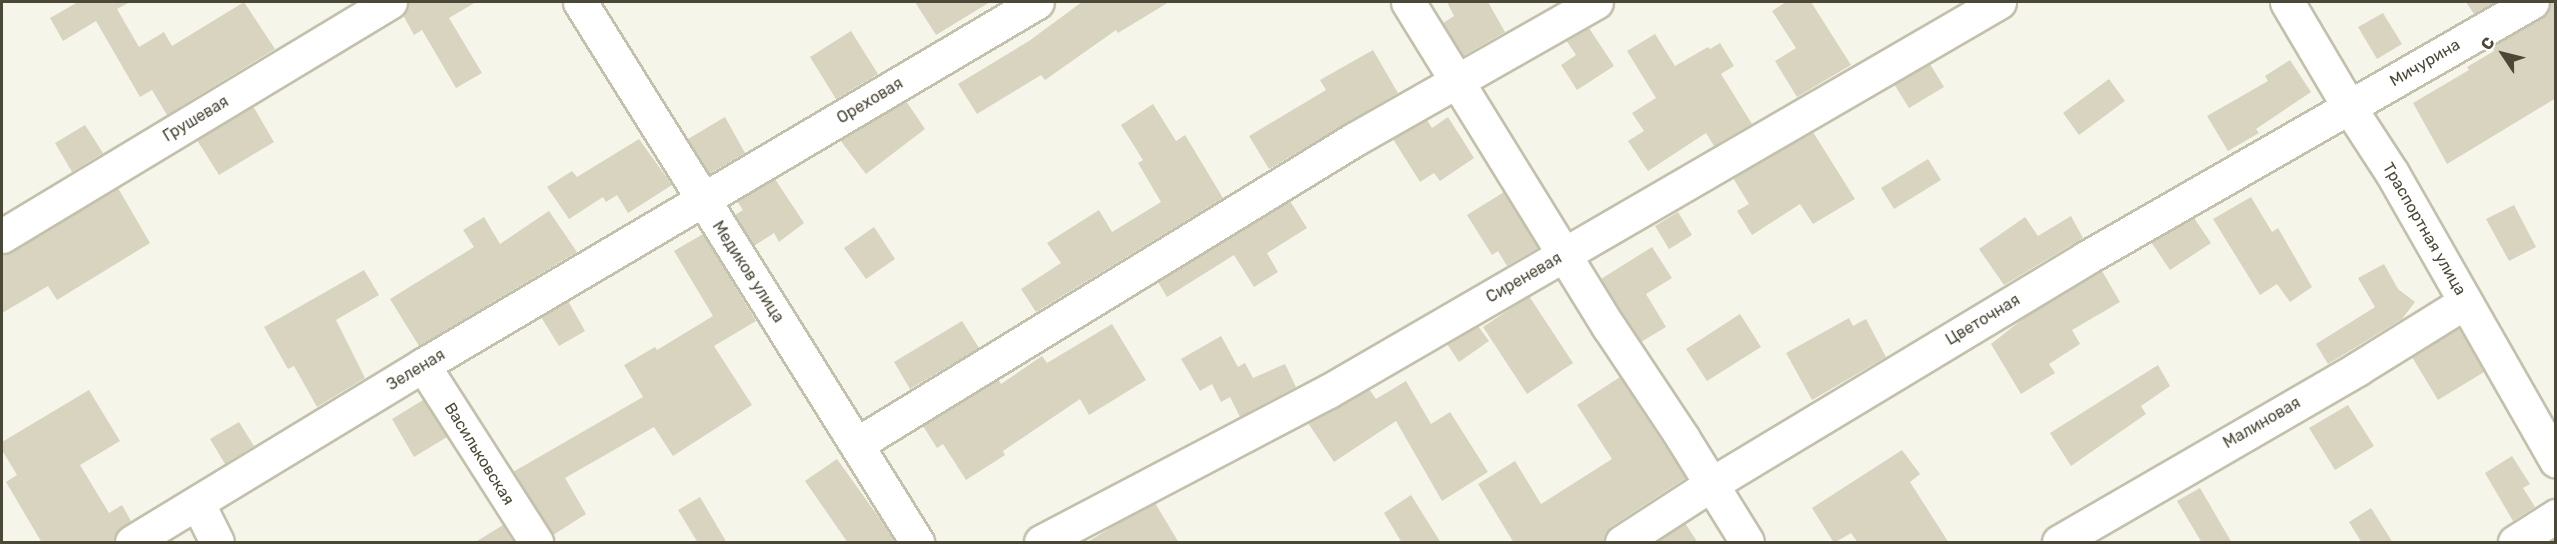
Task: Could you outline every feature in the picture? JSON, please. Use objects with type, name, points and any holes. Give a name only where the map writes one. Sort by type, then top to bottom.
[{"type":"street","name":"Грушевая","points":[[2,236],[390,2]]},
{"type":"street","name":"Медиков улица","points":[[580,2],[703,201],[858,444],[917,543]]},
{"type":"street","name":"Ореховая","points":[[703,201],[1037,2]]},
{"type":"street","points":[[1407,2],[1609,327],[1682,436],[1747,543]]},
{"type":"street","points":[[858,444],[1355,139],[1596,2]]},
{"type":"street","name":"Сиреневая","points":[[1041,543],[1327,392],[1999,2]]},
{"type":"street","name":"Траспортная улица","points":[[2287,2],[2349,107],[2392,173],[2556,460]]},
{"type":"street","name":"Мичурина","points":[[2349,107],[2532,2]]},
{"type":"street","name":"Цветочная","points":[[1622,543],[1710,485],[2086,258],[2349,107]]},
{"type":"street","name":"Зеленая","points":[[132,543],[423,365],[703,201]]},
{"type":"street","name":"Малиновая","points":[[2059,543],[2357,369],[2465,302]]},
{"type":"street","name":"Васильковская","points":[[423,365],[536,543]]},
{"type":"street","points":[[198,504],[217,543]]},
{"type":"street","points":[[2515,543],[2556,516]]},
{"type":"building","points":[[78,2],[130,2],[117,9],[139,47],[164,32],[172,46],[244,2],[275,49],[167,115],[152,90],[140,97],[96,21],[63,41],[50,18]]},
{"type":"building","points":[[409,2],[476,2],[449,18],[482,73],[456,88],[422,30],[414,35],[403,15]]},
{"type":"building","points":[[915,2],[990,2],[936,35]]},
{"type":"building","points":[[1082,2],[1169,2],[1118,33],[1116,30],[1045,80],[1041,75],[977,114],[958,84],[1029,41]]},
{"type":"building","points":[[1447,2],[1488,2],[1505,32],[1463,56],[1443,23],[1454,16]]},
{"type":"building","points":[[1786,2],[1811,2],[1851,65],[1797,97],[1775,61],[1796,48],[1772,11]]},
{"type":"building","points":[[2466,2],[2495,2],[2474,14]]},
{"type":"building","points":[[2551,2],[2556,2],[2556,98],[2447,164],[2413,103],[2469,70],[2467,67],[2494,51],[2493,46],[2541,18],[2548,11]]},
{"type":"building","points":[[2383,13],[2402,44],[2377,59],[2358,27]]},
{"type":"building","points":[[1589,28],[1614,66],[1577,90],[1561,65],[1576,55],[1566,40]]},
{"type":"building","points":[[851,31],[878,74],[836,99],[810,57]]},
{"type":"building","points":[[1655,34],[1675,66],[1708,47],[1710,49],[1720,43],[1734,66],[1721,74],[1752,124],[1714,146],[1706,133],[1648,171],[1628,141],[1644,131],[1632,113],[1656,98],[1627,51]]},
{"type":"building","points":[[1373,50],[1398,93],[1269,169],[1249,136],[1326,90],[1320,80]]},
{"type":"building","points":[[2290,60],[2311,92],[2256,129],[2259,133],[2228,151],[2207,116],[2268,81],[2265,76]]},
{"type":"building","points":[[1930,64],[1944,87],[1909,108],[1894,84]]},
{"type":"building","points":[[2109,79],[2125,101],[2079,135],[2063,113]]},
{"type":"building","points":[[906,101],[925,129],[866,174],[840,140]]},
{"type":"building","points":[[1153,104],[1176,141],[1185,135],[1223,198],[1036,312],[1021,289],[1061,263],[1047,243],[1099,210],[1112,232],[1161,202],[1138,163],[1143,160],[1121,125]]},
{"type":"building","points":[[253,106],[274,142],[219,175],[197,140]]},
{"type":"building","points":[[725,117],[745,153],[709,174],[688,139]]},
{"type":"building","points":[[1448,117],[1474,158],[1440,181],[1434,173],[1420,182],[1393,139],[1427,120],[1432,128]]},
{"type":"building","points":[[85,125],[103,153],[72,172],[55,143]]},
{"type":"building","points":[[1813,132],[1855,199],[1813,224],[1800,204],[1752,235],[1737,211],[1749,204],[1733,178]]},
{"type":"building","points":[[639,139],[672,185],[628,213],[617,195],[606,202],[603,197],[569,219],[547,187],[572,171],[577,177]]},
{"type":"building","points":[[1928,159],[1941,180],[1894,209],[1881,188]]},
{"type":"building","points":[[775,179],[804,223],[779,242],[774,233],[754,246],[735,215],[743,210],[737,201]]},
{"type":"building","points":[[118,188],[150,243],[57,300],[48,286],[2,313],[2,256]]},
{"type":"building","points":[[1504,192],[1538,248],[1507,266],[1498,251],[1492,255],[1467,215]]},
{"type":"building","points":[[2251,197],[2272,232],[2278,228],[2312,287],[2290,302],[2277,284],[2260,295],[2213,219]]},
{"type":"building","points":[[1290,201],[1307,228],[1267,253],[1278,272],[1254,287],[1234,255],[1167,297],[1158,282]]},
{"type":"building","points":[[2514,205],[2536,247],[2509,261],[2486,219]]},
{"type":"building","points":[[549,211],[577,252],[419,346],[390,299],[474,247],[463,230],[484,217],[500,244]]},
{"type":"building","points":[[1678,212],[1692,235],[1669,249],[1655,226]]},
{"type":"building","points":[[2071,216],[2083,238],[2004,285],[1979,249],[2025,217],[2038,236]]},
{"type":"building","points":[[2194,218],[2211,243],[2170,270],[2151,242]]},
{"type":"building","points":[[874,227],[895,259],[866,279],[844,248]]},
{"type":"building","points":[[703,234],[756,321],[714,346],[752,405],[673,456],[654,427],[565,478],[586,514],[553,535],[513,472],[643,397],[624,365],[655,347],[657,350],[713,316],[674,251]]},
{"type":"building","points":[[1652,247],[1672,278],[1646,294],[1666,327],[1641,342],[1601,279]]},
{"type":"building","points":[[2384,264],[2398,289],[2415,302],[2402,319],[2328,364],[2316,344],[2375,307],[2358,278]]},
{"type":"building","points":[[364,270],[379,295],[336,320],[365,378],[317,407],[294,366],[288,369],[264,327]]},
{"type":"building","points":[[2102,271],[2120,302],[2072,330],[2080,344],[2049,364],[2055,373],[2021,394],[1991,344],[2029,314]]},
{"type":"building","points":[[1529,296],[1573,363],[1527,394],[1483,327]]},
{"type":"building","points":[[568,301],[585,331],[559,346],[541,317]]},
{"type":"building","points":[[1740,314],[1761,347],[1707,381],[1686,349]]},
{"type":"building","points":[[1849,318],[1853,326],[1866,319],[1886,357],[1812,400],[1786,353]]},
{"type":"building","points":[[962,321],[979,348],[910,389],[894,362]]},
{"type":"building","points":[[1112,324],[1146,380],[1089,415],[1080,399],[1003,451],[1005,455],[966,480],[943,444],[937,448],[923,426],[998,379],[1001,384],[1042,356],[1047,363]]},
{"type":"building","points":[[1478,326],[1489,341],[1459,362],[1447,344]]},
{"type":"building","points":[[2459,328],[2484,372],[2438,400],[2412,357]]},
{"type":"building","points":[[1221,336],[1238,367],[1245,363],[1253,378],[1285,364],[1296,387],[1240,417],[1230,397],[1221,402],[1212,384],[1200,391],[1181,359]]},
{"type":"building","points":[[2158,365],[2170,386],[2141,406],[2146,414],[2071,466],[2050,433]]},
{"type":"building","points":[[1620,377],[1686,478],[1612,526],[1606,533],[1603,543],[1514,543],[1478,484],[1515,461],[1541,504],[1612,459],[1577,405]]},
{"type":"building","points":[[1406,381],[1431,424],[1450,412],[1488,472],[1442,501],[1396,421],[1334,462],[1308,423],[1369,389],[1376,399]]},
{"type":"building","points":[[89,390],[120,441],[80,465],[109,513],[122,505],[131,521],[116,533],[113,543],[42,543],[6,482],[17,475],[2,450],[2,442]]},
{"type":"building","points":[[423,400],[447,437],[414,457],[392,419]]},
{"type":"building","points":[[2348,405],[2374,446],[2335,470],[2309,428]]},
{"type":"building","points":[[239,422],[254,446],[225,464],[210,439]]},
{"type":"building","points":[[1902,450],[1920,474],[1910,482],[1949,543],[1858,543],[1851,533],[1834,543],[1812,508]]},
{"type":"building","points":[[2512,456],[2530,484],[2523,488],[2535,507],[2513,521],[2485,473]]},
{"type":"building","points":[[837,459],[895,543],[848,543],[805,481]]},
{"type":"building","points":[[2200,488],[2232,543],[2202,543],[2177,501]]},
{"type":"building","points":[[1411,495],[1441,543],[1402,543],[1384,513]]},
{"type":"building","points":[[700,497],[727,543],[698,543],[678,510]]},
{"type":"building","points":[[1155,503],[1179,543],[1086,543],[1120,522]]},
{"type":"building","points":[[2371,508],[2393,543],[2362,543],[2349,522]]},
{"type":"building","points":[[1685,523],[1698,543],[1656,543]]},
{"type":"building","points":[[503,525],[514,543],[474,543]]}]
